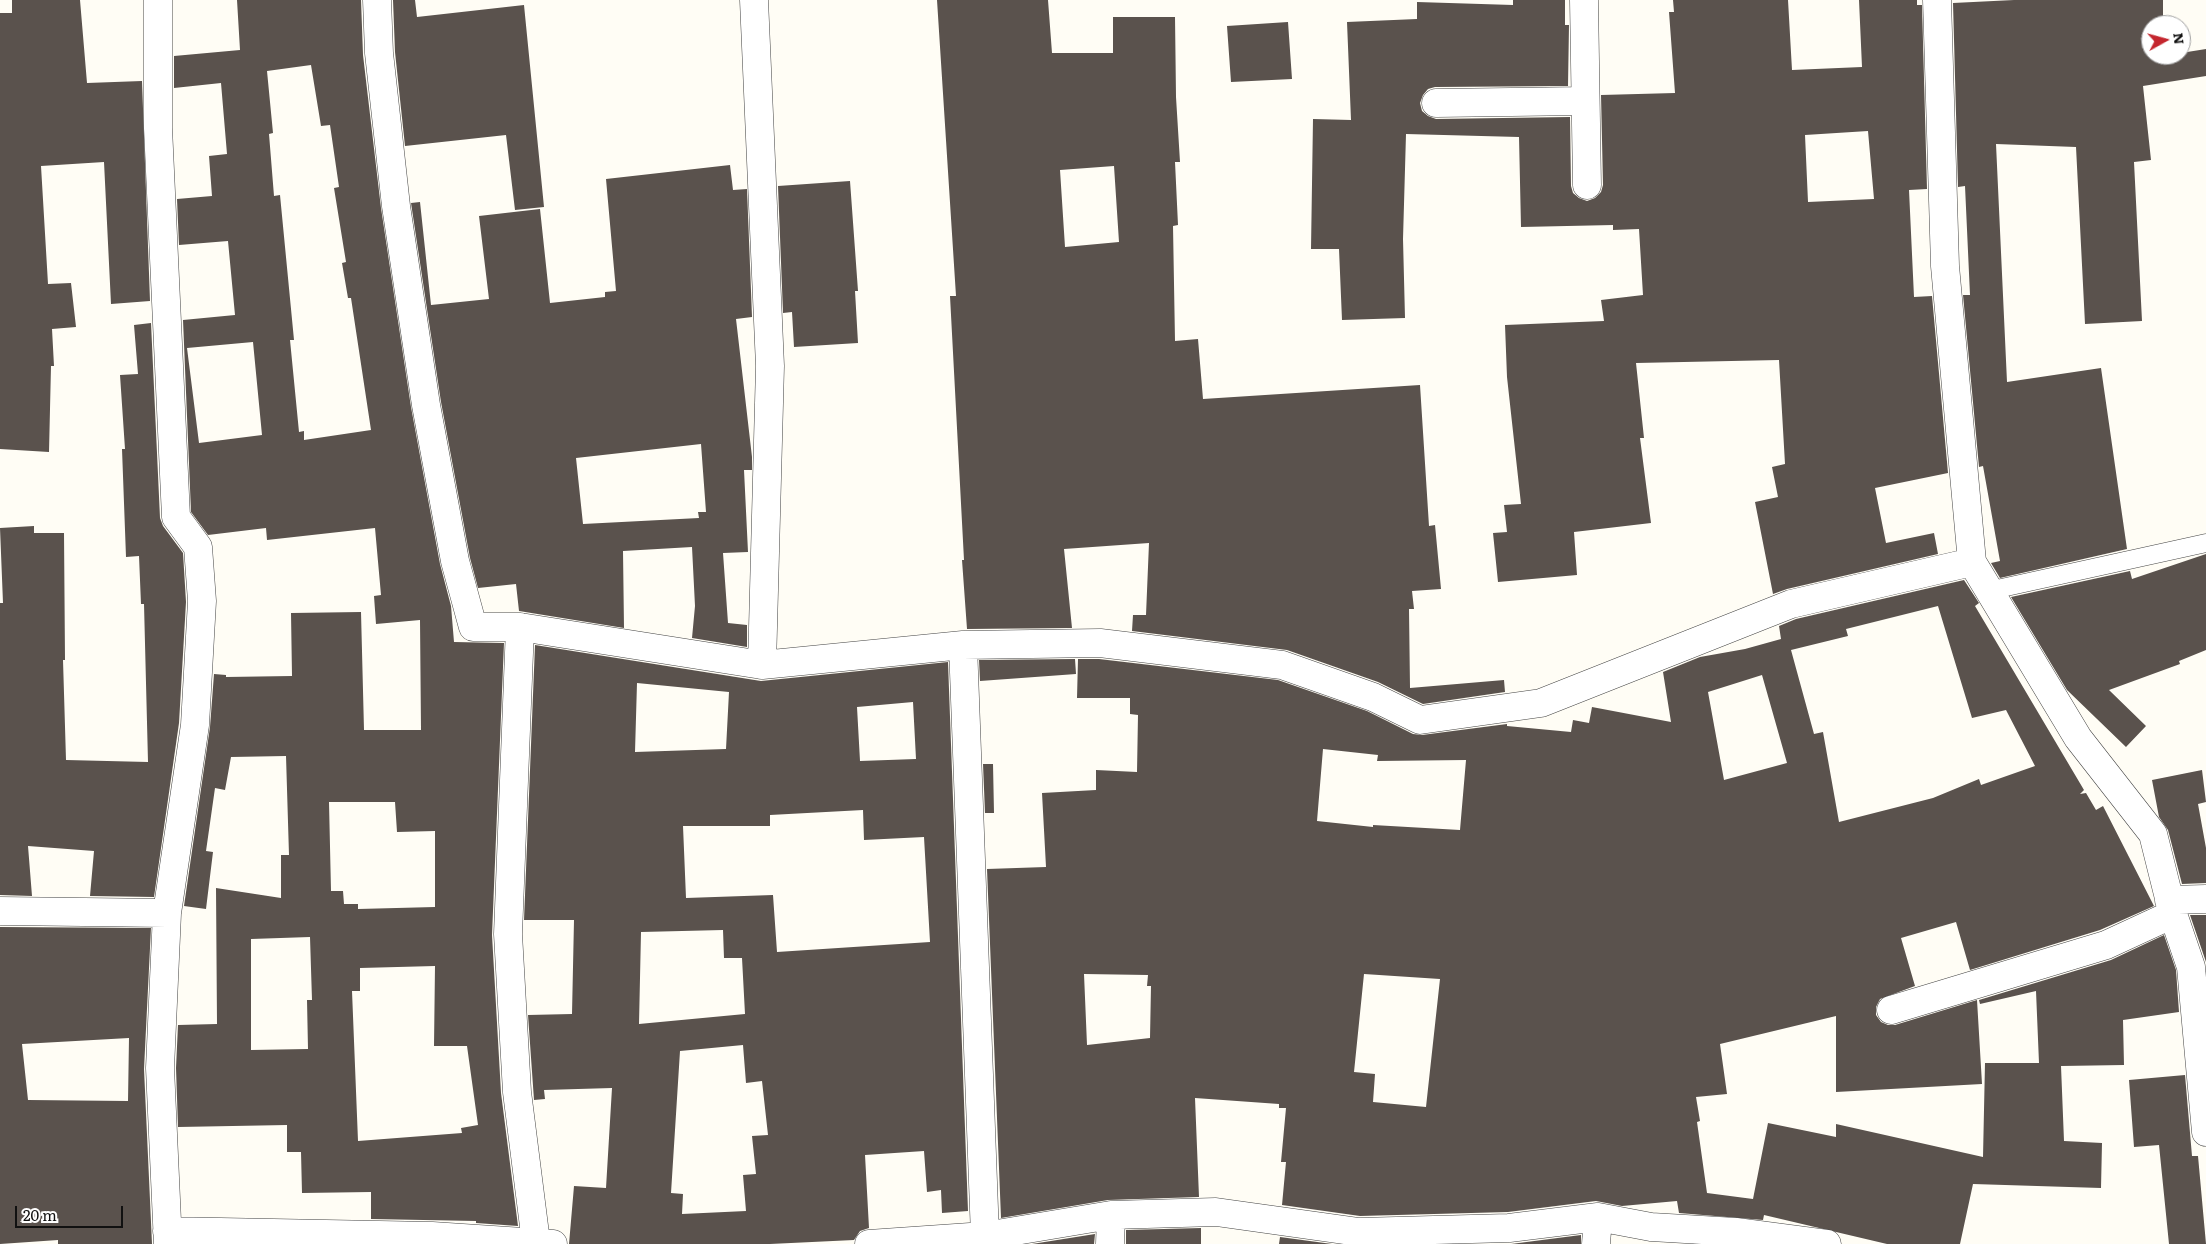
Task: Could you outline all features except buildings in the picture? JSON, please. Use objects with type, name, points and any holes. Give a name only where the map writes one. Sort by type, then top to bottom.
[{"type":"street","points":[[158,0],[158,128],[176,517],[198,547],[202,601],[195,726],[167,913],[160,1068],[167,1237],[545,1243],[517,1092],[508,934],[520,627]]},
{"type":"street","points":[[377,0],[379,53],[396,206],[426,406],[455,561],[472,627],[520,627],[762,665],[963,645],[1100,643],[1282,665],[1374,697],[1420,720],[1541,703],[1791,604],[1972,562]]},
{"type":"street","points":[[754,0],[770,366],[762,665]]},
{"type":"street","points":[[1584,0],[1587,185]]},
{"type":"street","points":[[1937,0],[1945,266],[1972,562],[2078,738],[2153,834],[2171,907],[2191,967],[2206,1132]]},
{"type":"street","points":[[1436,103],[1585,101]]},
{"type":"street","points":[[963,645],[985,1236]]},
{"type":"street","points":[[1890,1010],[2106,945],[2171,907],[2206,899]]},
{"type":"street","points":[[0,911],[167,913]]},
{"type":"street","points":[[869,1244],[985,1236],[1111,1215],[1216,1212],[1359,1232],[1509,1228],[1598,1217],[1651,1227],[1736,1232],[1828,1244]]},
{"type":"street","points":[[1110,1244],[1111,1215]]},
{"type":"street","points":[[1596,1244],[1598,1217]]},
{"type":"lane","points":[[1988,590],[2206,543]]}]
